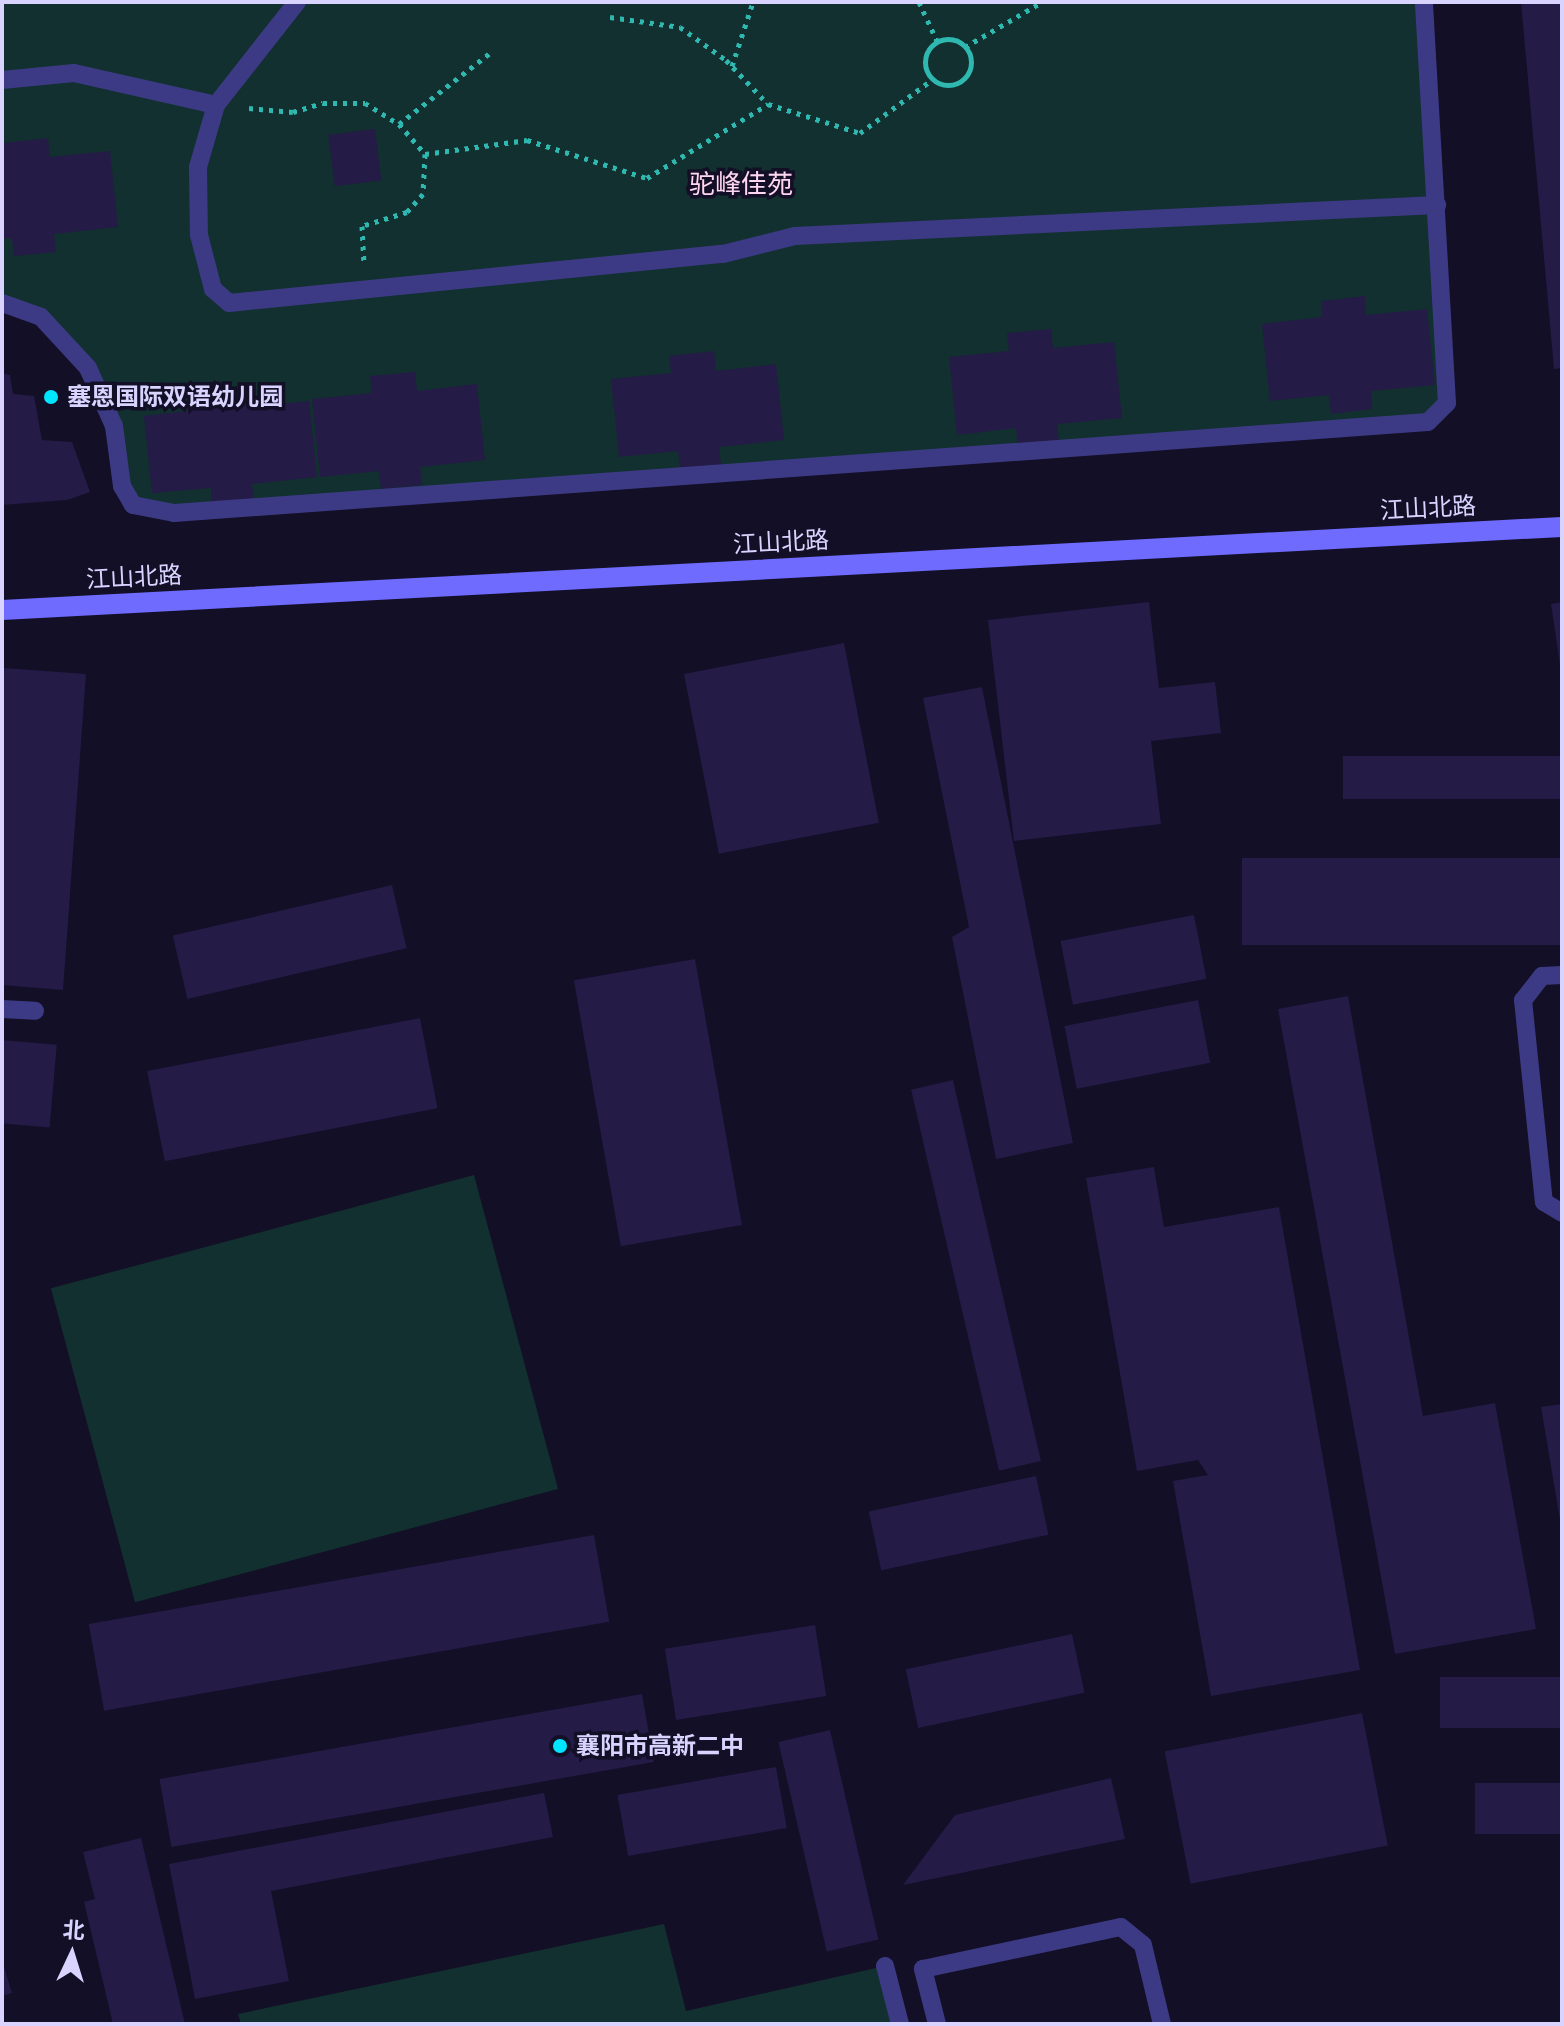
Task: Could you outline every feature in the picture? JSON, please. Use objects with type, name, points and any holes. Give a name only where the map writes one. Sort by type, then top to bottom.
[{"type":"street","name":"江山北路","points":[[2,610],[1562,527]]},
{"type":"lane","points":[[297,2],[216,105],[198,167],[199,235],[213,289],[229,303],[723,254],[795,236],[1437,205]]},
{"type":"lane","points":[[2,303],[41,317],[88,368],[114,426],[122,486],[133,505],[190,512],[1428,422],[1447,403],[1424,2]]},
{"type":"lane","points":[[2,80],[74,73],[216,105]]},
{"type":"lane","points":[[1562,975],[1542,976],[1523,1000],[1544,1202],[1562,1213]]},
{"type":"lane","points":[[2,1009],[35,1011]]},
{"type":"lane","points":[[937,2024],[923,1969],[1121,1927],[1143,1945],[1162,2024]]},
{"type":"lane","points":[[885,1966],[900,2024]]},
{"type":"path","points":[[732,67],[753,2]]},
{"type":"path","points":[[919,2],[937,41]]},
{"type":"path","points":[[965,47],[1042,2]]},
{"type":"path","points":[[610,17],[680,27],[732,67],[768,104],[860,133],[933,79]]},
{"type":"path","points":[[952,39],[965,47],[970,68],[962,80],[947,85],[933,79],[925,59],[937,41],[952,39]]},
{"type":"path","points":[[399,124],[491,52]]},
{"type":"path","points":[[216,105],[293,112],[323,103],[365,103],[399,124],[425,154],[423,194],[407,212],[362,226],[365,289]]},
{"type":"path","points":[[425,154],[527,140],[647,178],[768,104]]},
{"type":"green space","points":[[2,2],[1424,2],[1447,403],[1428,422],[174,513],[133,505],[88,368],[41,317],[2,303]]},
{"type":"green space","points":[[474,1175],[558,1489],[135,1602],[51,1288]]},
{"type":"green space","points":[[664,1924],[686,2011],[885,1966],[900,2024],[241,2024],[238,2014]]},
{"type":"building","points":[[1521,2],[1562,2],[1562,368],[1554,369]]},
{"type":"building","points":[[375,129],[381,181],[335,186],[328,135]]},
{"type":"building","points":[[48,138],[50,157],[110,151],[118,227],[54,234],[56,252],[14,256],[12,238],[2,239],[4,143]]},
{"type":"building","points":[[1365,296],[1366,315],[1427,309],[1435,385],[1371,391],[1372,409],[1331,414],[1329,395],[1270,401],[1262,324],[1322,317],[1321,301]]},
{"type":"building","points":[[1051,329],[1053,348],[1114,342],[1122,418],[1057,424],[1059,442],[1018,447],[1016,428],[957,435],[949,357],[1009,351],[1007,333]]},
{"type":"building","points":[[714,351],[716,371],[776,364],[784,440],[719,447],[721,465],[680,469],[678,451],[619,457],[611,379],[671,373],[669,356]]},
{"type":"building","points":[[415,372],[417,391],[477,384],[485,460],[420,467],[422,485],[381,489],[379,471],[320,477],[312,399],[372,393],[370,376]]},
{"type":"building","points":[[2,373],[10,375],[13,394],[34,396],[42,440],[72,442],[90,492],[67,500],[2,505]]},
{"type":"building","points":[[246,389],[249,407],[309,401],[317,477],[252,484],[254,502],[212,506],[211,488],[152,493],[144,416],[204,409],[202,393]]},
{"type":"building","points":[[1149,602],[1159,688],[1215,682],[1221,733],[1151,741],[1161,824],[1014,841],[988,620]]},
{"type":"building","points":[[1562,602],[1562,665],[1560,665],[1551,604]]},
{"type":"building","points":[[844,643],[879,823],[719,854],[684,674]]},
{"type":"building","points":[[4,668],[86,674],[63,990],[2,985]]},
{"type":"building","points":[[982,687],[1073,1143],[996,1159],[952,937],[969,927],[923,698]]},
{"type":"building","points":[[1343,756],[1562,756],[1562,799],[1343,799]]},
{"type":"building","points":[[1242,858],[1562,858],[1562,945],[1242,945]]},
{"type":"building","points":[[392,885],[407,948],[187,999],[173,936]]},
{"type":"building","points":[[1194,915],[1206,979],[1073,1005],[1060,941]]},
{"type":"building","points":[[695,959],[742,1225],[621,1246],[574,980]]},
{"type":"building","points":[[1348,996],[1423,1416],[1495,1403],[1536,1629],[1395,1654],[1278,1009]]},
{"type":"building","points":[[1198,1000],[1210,1063],[1077,1089],[1064,1026]]},
{"type":"building","points":[[420,1018],[438,1108],[165,1161],[147,1071]]},
{"type":"building","points":[[2,1040],[57,1045],[50,1127],[2,1123]]},
{"type":"building","points":[[953,1080],[1041,1461],[999,1471],[911,1090]]},
{"type":"building","points":[[1154,1167],[1164,1227],[1279,1207],[1360,1670],[1211,1696],[1173,1481],[1208,1475],[1198,1460],[1137,1471],[1086,1178]]},
{"type":"building","points":[[1562,1404],[1562,1520],[1560,1520],[1541,1407]]},
{"type":"building","points":[[1036,1476],[1048,1535],[881,1570],[869,1512]]},
{"type":"building","points":[[594,1535],[609,1622],[104,1711],[89,1624]]},
{"type":"building","points":[[815,1625],[826,1696],[676,1720],[665,1649]]},
{"type":"building","points":[[1072,1634],[1084,1693],[918,1728],[906,1669]]},
{"type":"building","points":[[1440,1677],[1562,1677],[1562,1728],[1440,1728]]},
{"type":"building","points":[[642,1694],[654,1762],[171,1847],[159,1779]]},
{"type":"building","points":[[1362,1713],[1388,1846],[1190,1884],[1165,1751]]},
{"type":"building","points":[[830,1730],[878,1939],[827,1951],[778,1742]]},
{"type":"building","points":[[776,1767],[787,1828],[628,1856],[617,1795]]},
{"type":"building","points":[[1111,1778],[1125,1839],[903,1885],[955,1815]]},
{"type":"building","points":[[1475,1783],[1562,1783],[1562,1834],[1475,1834]]},
{"type":"building","points":[[544,1793],[553,1837],[271,1891],[289,1981],[195,1999],[169,1864]]},
{"type":"building","points":[[141,1838],[185,2024],[113,2024],[84,1902],[95,1899],[83,1852]]},
{"type":"building","points":[[2,1960],[12,1993],[2,1996]]},
{"type":"place","name":"塞恩国际双语幼儿园","points":[[51,397]]},
{"type":"place","name":"襄阳市高新二中","points":[[560,1746]]},
{"type":"district","name":"驼峰佳苑","points":[[741,184]]}]
